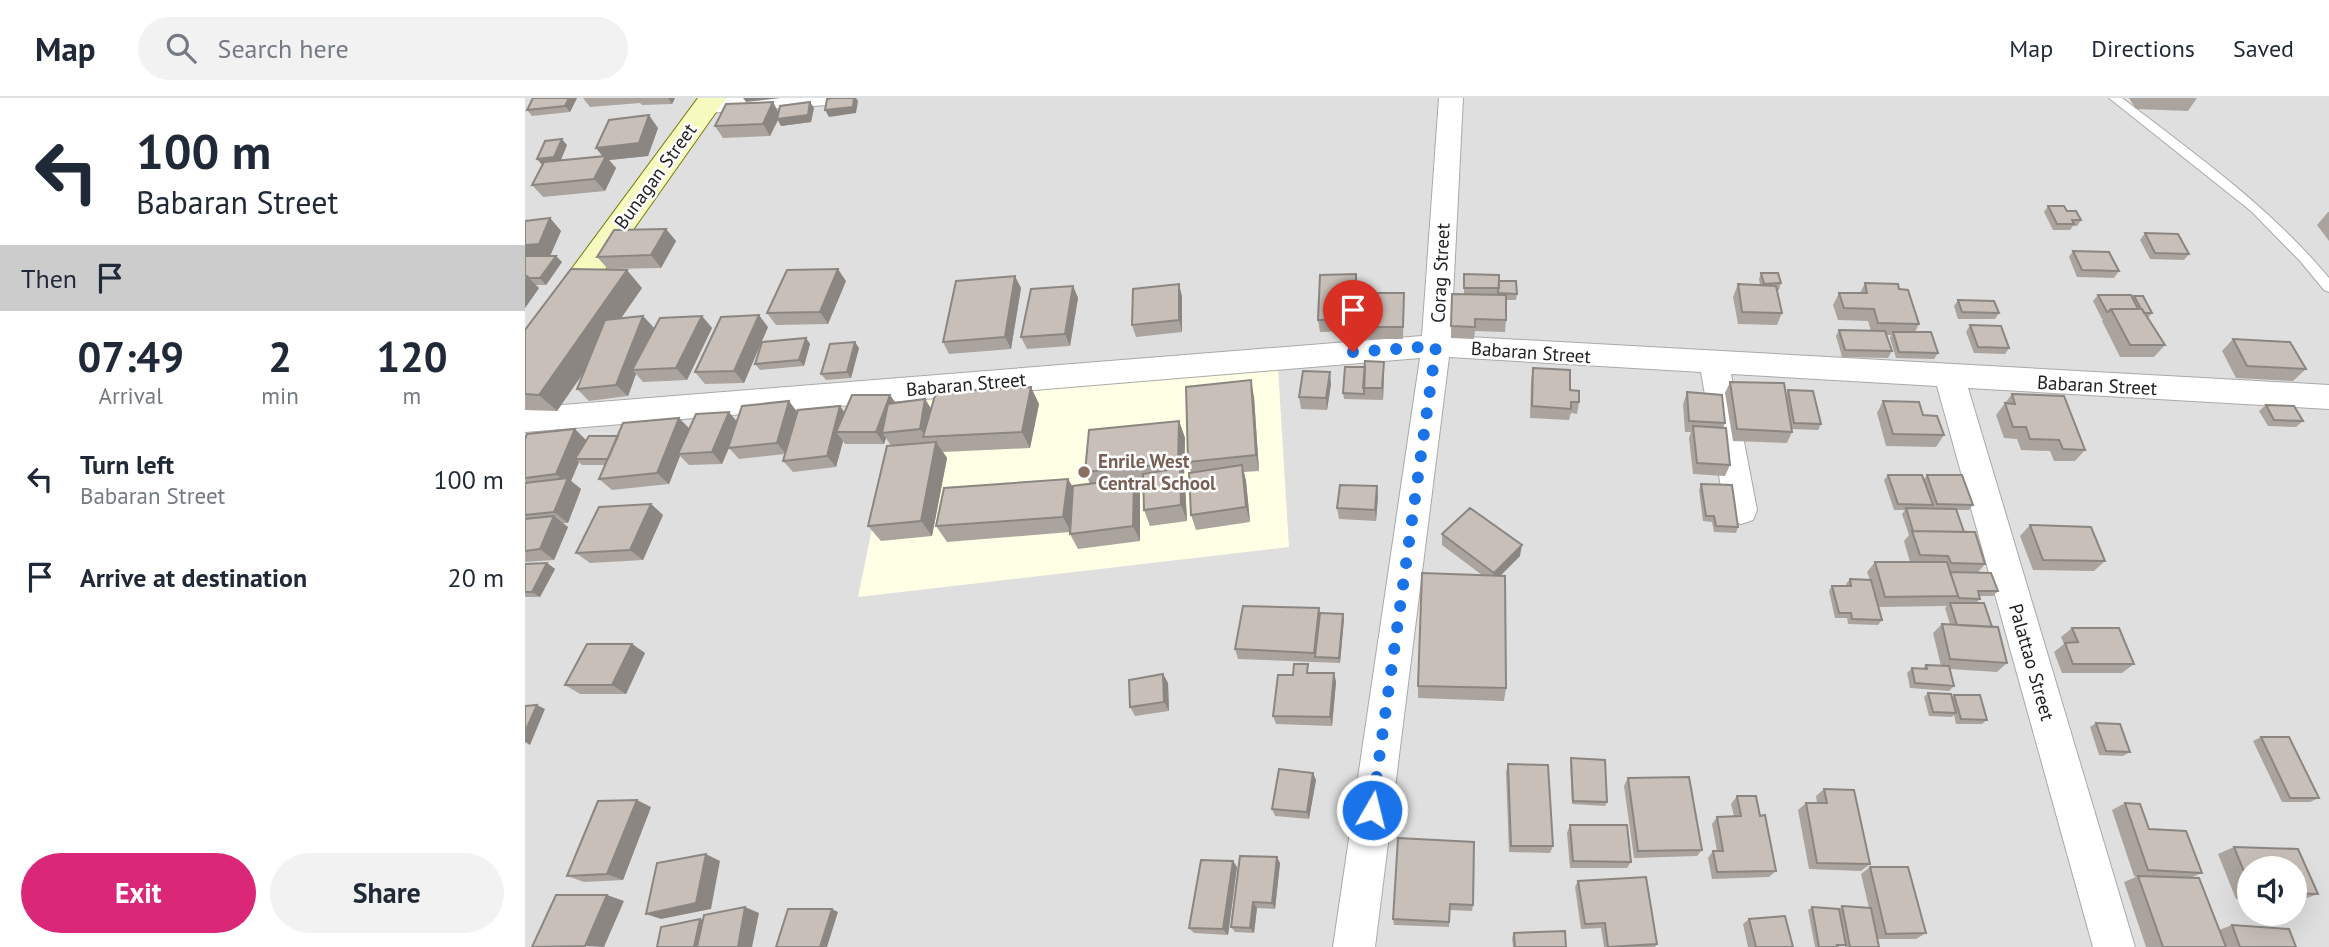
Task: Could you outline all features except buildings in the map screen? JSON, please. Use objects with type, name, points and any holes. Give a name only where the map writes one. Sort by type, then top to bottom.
[{"type":"main road","name":"Bunagan Street","points":[[525,357],[709,102]]},
{"type":"street","points":[[709,102],[827,98]]},
{"type":"street","name":"Corag Street","points":[[1353,947],[1436,346],[1451,98]]},
{"type":"street","name":"Babaran Street","points":[[537,429],[1436,346],[2329,397]]},
{"type":"street","points":[[1714,363],[1741,510]]},
{"type":"street","name":"Palattao Street","points":[[1950,377],[2114,947]]},
{"type":"lane","points":[[2115,98],[2249,200],[2282,230],[2329,288]]},
{"type":"shaded area","points":[[525,98],[2329,98],[2329,947],[525,947]]},
{"type":"shaded area","name":"Enrile West Central School","points":[[1278,368],[1289,547],[858,597],[899,397]]},
{"type":"place","name":"Enrile West Central School","points":[[1084,472]]},
{"type":"route","points":[[1353,352],[1436,346],[1372,810]]}]
